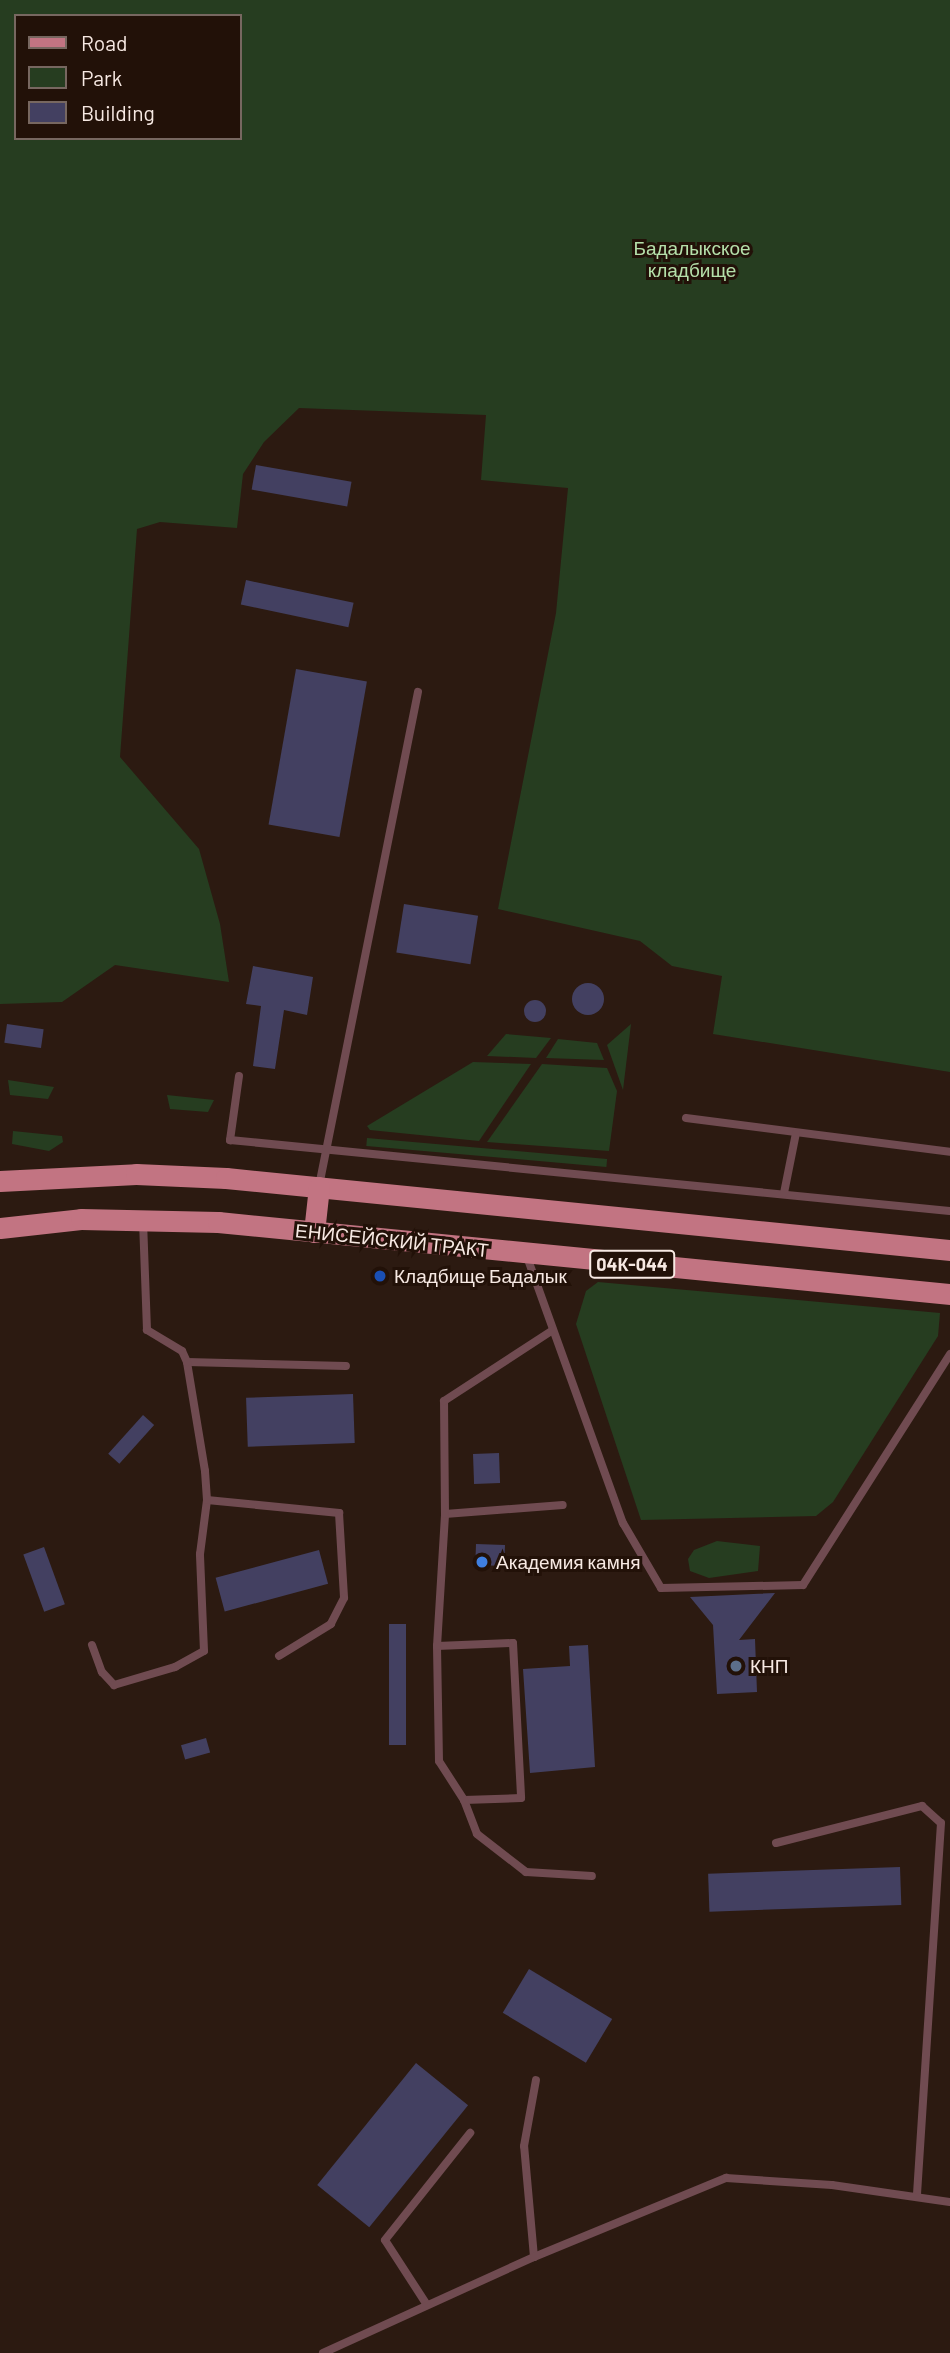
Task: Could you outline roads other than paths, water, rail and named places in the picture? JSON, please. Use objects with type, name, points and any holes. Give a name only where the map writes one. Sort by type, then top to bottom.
[{"type":"main road","name":"04К-044","points":[[0,1181],[136,1174],[319,1187],[950,1250]]},
{"type":"main road","points":[[314,1232],[319,1187]]},
{"type":"main road","name":"ЕНИСЕЙСКИЙ ТРАКТ","points":[[0,1228],[143,1218],[950,1294]]},
{"type":"lane","points":[[319,1187],[418,692]]},
{"type":"lane","points":[[239,1076],[230,1140],[325,1152],[950,1212]]},
{"type":"lane","points":[[686,1118],[950,1152]]},
{"type":"lane","points":[[784,1194],[796,1133]]},
{"type":"lane","points":[[92,1645],[102,1672],[114,1685],[175,1667],[204,1651],[200,1554],[207,1500],[187,1362],[182,1351],[147,1330],[143,1218]]},
{"type":"lane","points":[[526,1254],[623,1523],[661,1588],[803,1585],[950,1354]]},
{"type":"lane","points":[[553,1330],[444,1401],[445,1514],[436,1646],[439,1761],[464,1800],[477,1834],[526,1872],[592,1876]]},
{"type":"lane","points":[[187,1362],[346,1366]]},
{"type":"lane","points":[[207,1500],[339,1513],[344,1598],[331,1624],[279,1656]]},
{"type":"lane","points":[[445,1514],[563,1505]]},
{"type":"lane","points":[[436,1646],[513,1643],[521,1798],[464,1800]]},
{"type":"lane","points":[[776,1843],[922,1805],[941,1824],[917,2196]]},
{"type":"lane","points":[[534,2257],[524,2146],[537,2080]]},
{"type":"lane","points":[[427,2305],[385,2240],[470,2133]]},
{"type":"lane","points":[[323,2353],[534,2257],[726,2178],[917,2196],[950,2202]]},
{"type":"place","name":"Кладбище Бадалык","points":[[380,1276]]},
{"type":"place","name":"Академия камня","points":[[482,1562]]},
{"type":"place","name":"КНП","points":[[736,1666]]},
{"type":"park label","name":"Бадалыкское кладбище","points":[[692,259]]}]
